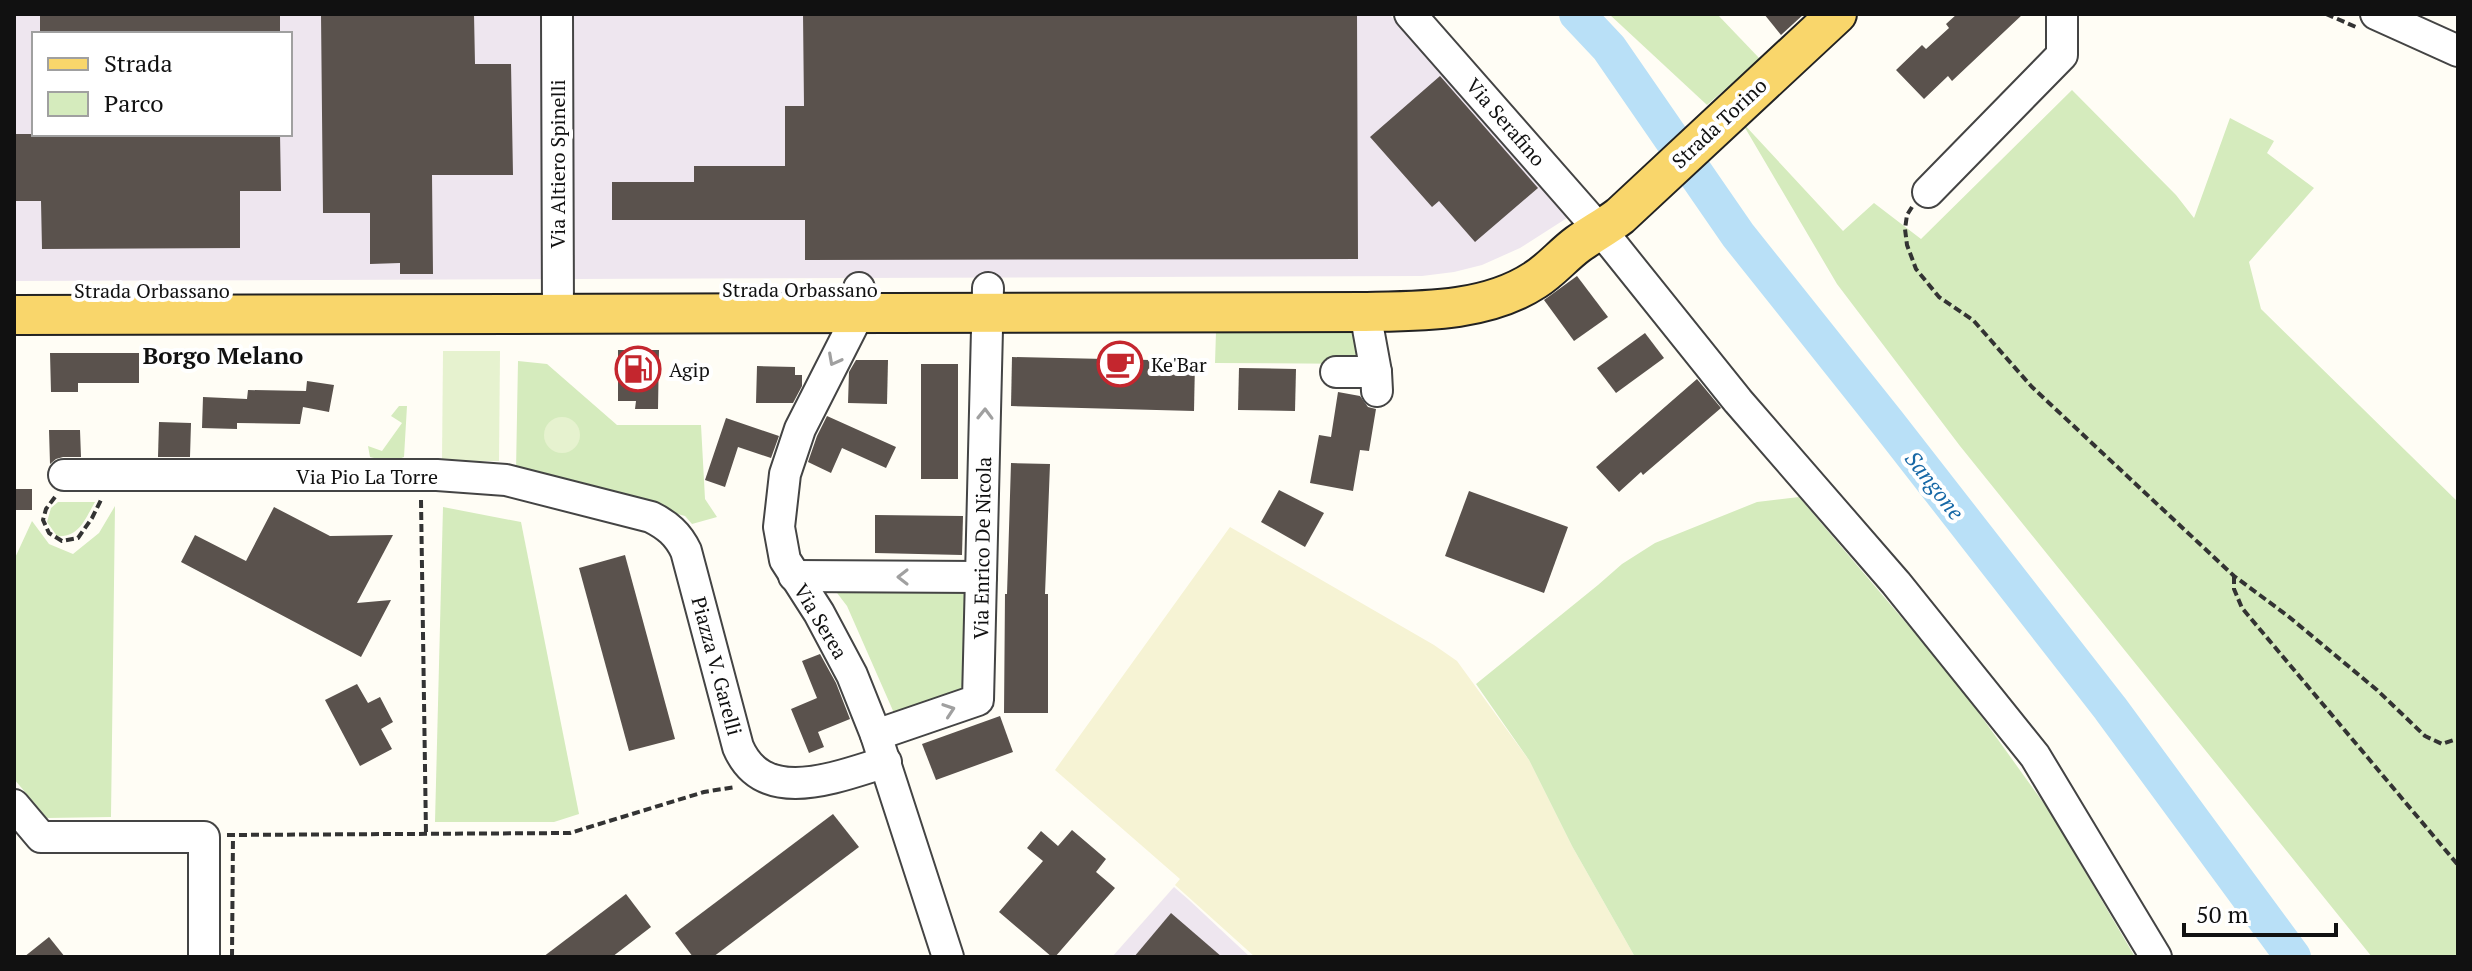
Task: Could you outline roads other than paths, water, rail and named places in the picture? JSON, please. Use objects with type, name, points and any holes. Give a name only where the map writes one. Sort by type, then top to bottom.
[{"type":"main road","name":"Strada Torino","points":[[1602,228],[1837,14]]},
{"type":"main road","name":"Strada Orbassano","points":[[14,315],[558,302],[988,300],[1425,288],[1486,276],[1602,228]]},
{"type":"main road","name":"Strada Orbassano","points":[[988,300],[1365,312],[1438,309],[1481,302],[1511,292],[1535,280],[1602,228]]},
{"type":"main road","name":"Strada Orbassano","points":[[14,290],[558,302]]},
{"type":"street","name":"Via Altiero Spinelli","points":[[557,14],[558,302]]},
{"type":"street","name":"Via Serafino","points":[[1410,14],[1602,228],[1738,401],[1896,583],[2035,756],[2156,957]]},
{"type":"street","points":[[1928,192],[2062,55],[2062,14]]},
{"type":"street","points":[[2376,14],[2458,51]]},
{"type":"street","name":"Via Enrico De Nicola","points":[[881,749],[978,700],[988,300]]},
{"type":"street","name":"Via Serea","points":[[859,301],[800,429],[785,474],[779,527],[785,560],[819,613],[852,675],[881,749],[948,957]]},
{"type":"street","points":[[1336,372],[1377,382],[1365,312]]},
{"type":"street","name":"Via Pio La Torre","points":[[60,486],[417,492],[506,480],[651,517],[664,524]]},
{"type":"street","name":"Piazza V. Garelli","points":[[664,524],[680,539],[686,551],[742,758],[753,771],[767,778],[792,783],[815,783],[881,749]]},
{"type":"street","points":[[794,576],[981,577]]},
{"type":"street","points":[[14,805],[41,837],[218,836],[204,957]]},
{"type":"waterway","name":"Sangone","points":[[1577,14],[1609,48],[1738,235],[2110,708],[2293,957]]},
{"type":"place","name":"Ke'Bar","points":[[1120,364]]},
{"type":"place","name":"Agip","points":[[638,369]]},
{"type":"district","name":"Borgo Melano","points":[[223,355]]}]
